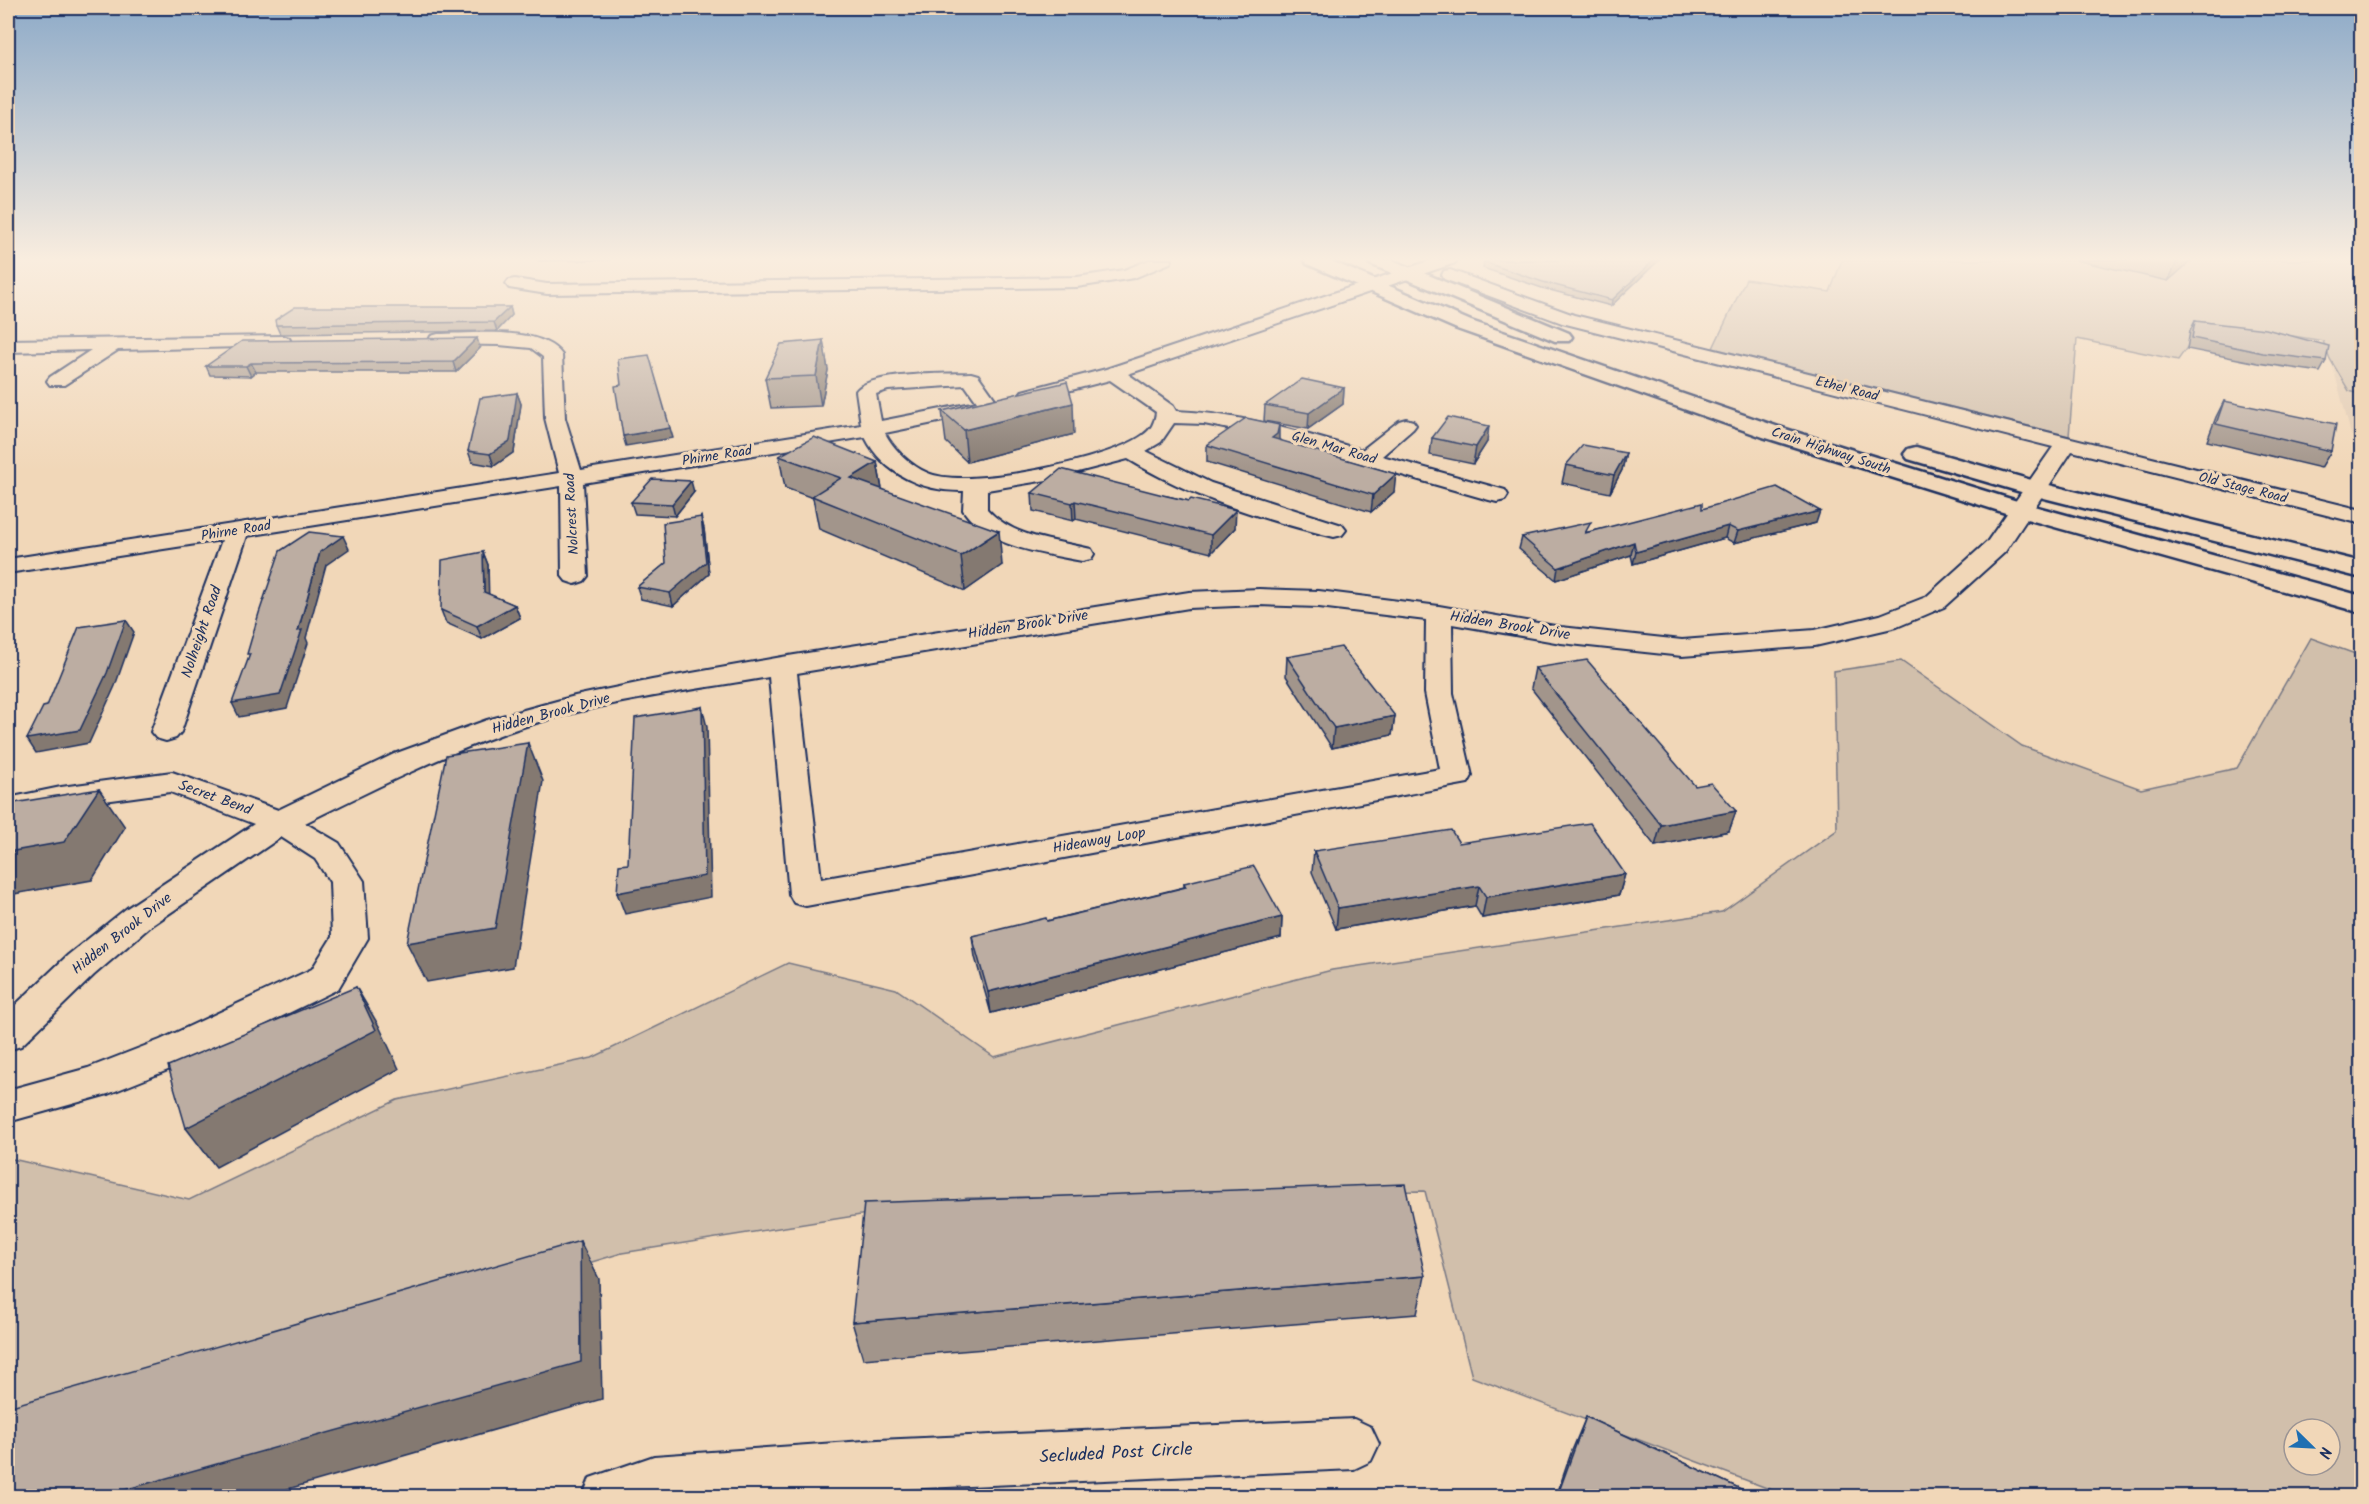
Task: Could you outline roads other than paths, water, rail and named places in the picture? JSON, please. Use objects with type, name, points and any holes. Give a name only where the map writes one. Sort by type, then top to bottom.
[{"type":"main road","name":"Crain Highway South","points":[[1479,330],[1771,432],[2029,500],[2361,570]]},
{"type":"main road","name":"Crain Highway South","points":[[1544,330],[1872,442],[2029,500],[2361,605]]},
{"type":"street","name":"Phirne Road","points":[[8,566],[874,431],[990,406],[1113,373],[1241,330]]},
{"type":"street","name":"Ethel Road","points":[[1613,330],[2126,459]]},
{"type":"street","name":"Nolcrest Road","points":[[421,340],[499,339],[536,343],[552,355],[555,418],[572,478],[575,576]]},
{"type":"street","points":[[8,346],[298,342]]},
{"type":"street","points":[[57,381],[114,344]]},
{"type":"street","points":[[990,406],[971,379],[885,384],[866,391],[870,419],[878,441],[906,471],[923,478],[976,485],[1020,480],[1130,451],[1152,438],[1164,424],[1167,417],[1166,410],[1160,403],[1113,373]]},
{"type":"street","name":"Glen Mar Road","points":[[1167,417],[1237,423],[1497,495]]},
{"type":"street","points":[[1366,458],[1406,425]]},
{"type":"street","name":"Hidden Brook Drive","points":[[8,1035],[81,965],[139,917],[280,822],[405,761],[497,726],[575,705],[782,665],[1189,600],[1259,597],[1319,599],[1439,614],[1561,635],[1682,648],[1815,638],[1888,621],[1935,602],[1996,547],[2066,444]]},
{"type":"street","points":[[1130,451],[1156,469],[1186,483],[1334,530]]},
{"type":"street","name":"Old Stage Road","points":[[2126,459],[2361,517]]},
{"type":"street","points":[[976,485],[975,510],[989,525],[1005,534],[1082,554]]},
{"type":"street","name":"Nolheight Road","points":[[166,732],[237,531]]},
{"type":"street","name":"Hideaway Loop","points":[[782,665],[806,894],[1457,776],[1439,693],[1439,614]]},
{"type":"street","name":"Secret Bend","points":[[8,808],[61,797],[172,782],[280,822],[327,851],[347,881],[350,938],[325,979],[174,1051],[94,1083],[8,1106]]},
{"type":"street","name":"Secluded Post Circle","points":[[608,1497],[654,1481],[877,1481],[1354,1444]]}]
